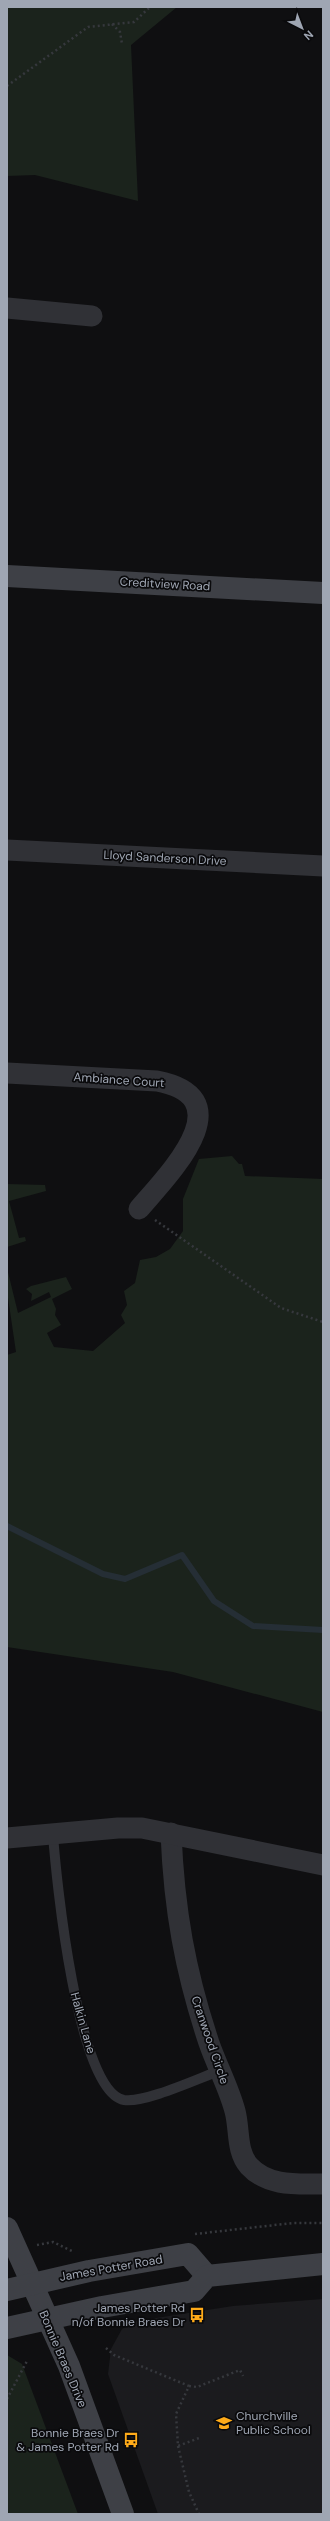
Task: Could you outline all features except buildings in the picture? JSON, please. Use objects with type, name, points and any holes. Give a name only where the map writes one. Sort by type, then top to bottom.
[{"type":"street","points":[[7,308],[92,316]]},
{"type":"street","name":"Creditview Road","points":[[7,576],[323,593]]},
{"type":"street","name":"Lloyd Sanderson Drive","points":[[7,850],[323,866]]},
{"type":"street","name":"Ambiance Court","points":[[7,1073],[157,1081],[172,1084],[182,1089],[193,1100],[197,1112],[197,1129],[188,1149],[139,1210]]},
{"type":"street","points":[[7,1838],[118,1828],[142,1828],[323,1865]]},
{"type":"street","name":"Cranwood Circle","points":[[171,1833],[173,1881],[180,1939],[198,2009],[219,2071],[235,2111],[241,2152],[248,2165],[260,2175],[280,2183],[323,2184]]},
{"type":"street","name":"Bonnie Braes Drive","points":[[7,2228],[69,2366],[123,2514]]},
{"type":"street","name":"James Potter Road","points":[[7,2290],[89,2271],[188,2254],[207,2276]]},
{"type":"street","points":[[7,2328],[102,2307],[194,2291],[207,2276],[323,2264]]},
{"type":"lane","name":"Halkin Lane","points":[[53,1834],[67,1958],[84,2029],[105,2088],[122,2100],[137,2100],[219,2071]]},
{"type":"path","points":[[7,86],[88,27],[134,22],[150,7]]},
{"type":"path","points":[[112,24],[120,32],[122,44]]},
{"type":"path","points":[[139,1210],[282,1308],[323,1322]]},
{"type":"path","points":[[106,2348],[114,2355],[189,2386],[197,2386],[240,2370],[243,2376]]},
{"type":"path","points":[[7,2399],[27,2361]]},
{"type":"path","points":[[189,2386],[176,2414],[178,2446],[189,2492],[199,2514]]},
{"type":"path","points":[[178,2446],[199,2438]]},
{"type":"shaded area","points":[[7,7],[177,7],[131,45],[138,201],[35,175],[7,176]]},
{"type":"shaded area","points":[[232,1156],[239,1164],[242,1164],[245,1176],[323,1179],[323,1712],[173,1672],[7,1647],[7,1355],[16,1352],[7,1291],[7,1268],[18,1313],[51,1297],[49,1292],[31,1301],[32,1294],[26,1289],[31,1286],[66,1277],[72,1289],[52,1299],[56,1309],[55,1315],[61,1325],[47,1333],[54,1347],[93,1351],[125,1323],[121,1315],[127,1305],[124,1291],[135,1283],[140,1260],[156,1257],[170,1249],[183,1231],[183,1199],[199,1159]]},
{"type":"shaded area","points":[[7,1184],[45,1185],[46,1191],[9,1201],[19,1238],[25,1237],[26,1241],[7,1247]]},
{"type":"shaded area","name":"Churchville Public School","points":[[323,2299],[323,2514],[158,2514],[108,2374],[111,2349],[122,2329],[137,2321],[233,2306]]},
{"type":"shaded area","points":[[7,2355],[22,2364],[78,2514],[7,2514]]},
{"type":"waterway","points":[[7,1526],[103,1574],[125,1579],[182,1555],[214,1601],[253,1626],[323,1630]]},
{"type":"place","name":"James Potter Rd n/of Bonnie Braes Dr","points":[[197,2315]]},
{"type":"place","name":"Churchville Public School","points":[[224,2423]]},
{"type":"place","name":"Bonnie Braes Dr & James Potter Rd","points":[[131,2440]]}]
